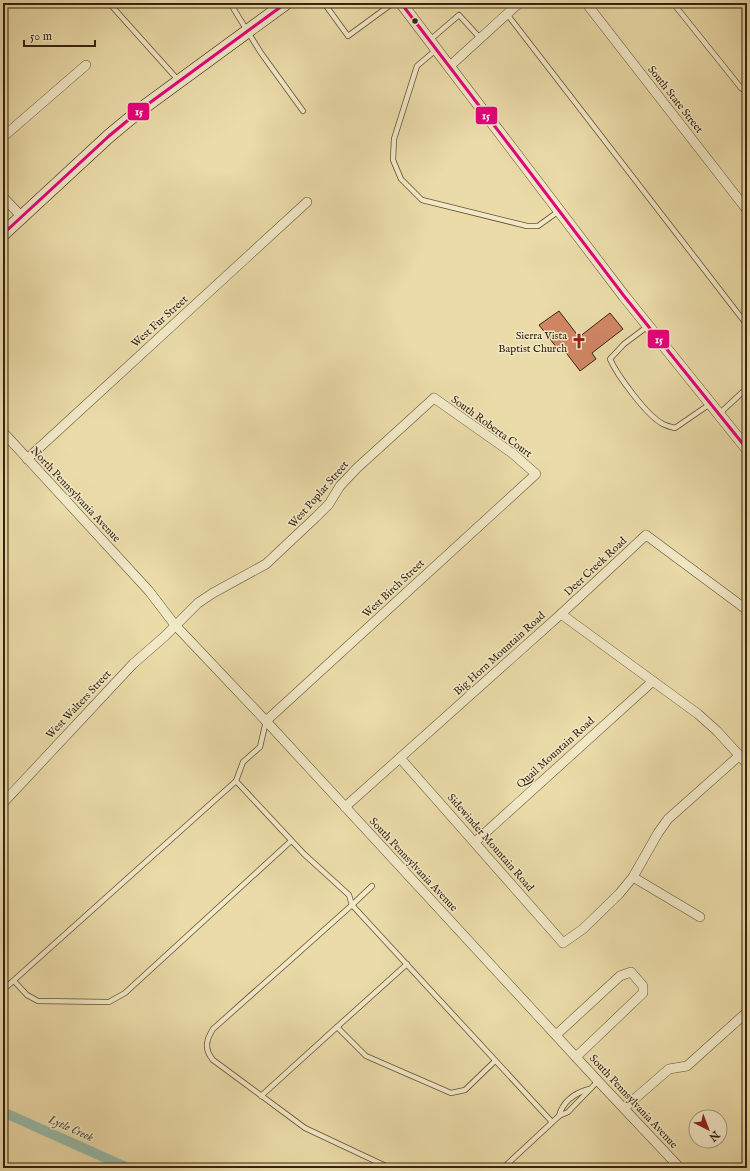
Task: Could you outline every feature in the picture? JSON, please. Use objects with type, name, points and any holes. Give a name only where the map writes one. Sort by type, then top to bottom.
[{"type":"main road","points":[[3,234],[109,136],[144,107],[286,3]]},
{"type":"street","points":[[401,3],[648,326],[747,449]]},
{"type":"street","points":[[450,66],[519,3]]},
{"type":"street","name":"South State Street","points":[[586,3],[747,210]]},
{"type":"street","points":[[3,137],[86,65]]},
{"type":"street","points":[[3,197],[22,217]]},
{"type":"street","name":"West Fur Street","points":[[27,459],[307,202]]},
{"type":"street","name":"South Roberta Court","points":[[434,398],[512,452],[536,474]]},
{"type":"street","name":"West Poplar Street","points":[[175,625],[198,604],[213,593],[266,564],[329,504],[340,486],[357,468],[434,398]]},
{"type":"street","name":"North Pennsylvania Avenue","points":[[3,432],[133,573]]},
{"type":"street","name":"West Birch Street","points":[[266,721],[536,474]]},
{"type":"street","name":"Deer Creek Road","points":[[561,614],[646,535],[747,610]]},
{"type":"street","name":"South Pennsylvania Avenue","points":[[133,573],[175,625],[266,721],[680,1168]]},
{"type":"street","name":"Big Horn Mountain Road","points":[[345,807],[561,614],[698,714],[717,731],[747,764]]},
{"type":"street","name":"West Walters Street","points":[[3,802],[133,664],[165,636],[175,625]]},
{"type":"street","name":"Quail Mountain Road","points":[[474,842],[652,681]]},
{"type":"street","points":[[700,917],[633,877],[658,833],[668,819],[740,755]]},
{"type":"street","name":"Sidewinder Mountain Road","points":[[400,758],[563,943],[599,915],[633,877]]},
{"type":"street","points":[[556,1035],[620,976],[631,972],[643,986],[643,993],[576,1057]]},
{"type":"street","points":[[624,1108],[669,1069],[687,1066],[747,1012]]},
{"type":"lane","points":[[110,3],[180,82]]},
{"type":"lane","points":[[230,3],[261,53],[303,111]]},
{"type":"lane","points":[[324,3],[348,36],[393,3]]},
{"type":"lane","points":[[673,3],[741,88],[747,92]]},
{"type":"lane","points":[[507,14],[747,325]]},
{"type":"lane","points":[[430,40],[459,15],[480,38]]},
{"type":"lane","points":[[437,49],[417,66],[394,139],[393,160],[401,179],[422,200],[527,226],[538,226],[559,211]]},
{"type":"lane","points":[[648,326],[624,344],[610,359],[615,371],[650,414],[662,424],[675,428],[711,404]]},
{"type":"lane","points":[[719,414],[747,388]]},
{"type":"lane","points":[[3,990],[236,781],[243,762],[260,747],[266,721]]},
{"type":"lane","points":[[236,781],[320,871],[338,884],[349,895],[352,904],[552,1122]]},
{"type":"lane","points":[[14,981],[27,995],[38,1001],[109,1002],[125,993],[291,841]]},
{"type":"lane","points":[[372,886],[213,1029],[208,1037],[206,1046],[208,1054],[212,1060],[305,1128],[390,1168]]},
{"type":"lane","points":[[261,1096],[407,964]]},
{"type":"lane","points":[[337,1027],[366,1056],[451,1093],[465,1090],[495,1061]]},
{"type":"lane","points":[[503,1168],[552,1122],[559,1116],[568,1112],[598,1081]]},
{"type":"lane","points":[[559,1116],[561,1107],[578,1092],[589,1089]]},
{"type":"building","name":"Sierra Vista Baptist Church","points":[[559,311],[579,337],[610,313],[623,329],[592,353],[596,359],[580,371],[561,346],[557,348],[539,325]]},
{"type":"waterway","name":"Lytle Creek","points":[[3,1112],[128,1168]]},
{"type":"transit line","name":"15","points":[[3,234],[109,136],[144,107],[286,3]]},
{"type":"transit line","name":"15","points":[[401,3],[624,296],[747,449]]},
{"type":"place","name":"Sierra Vista Baptist Church","points":[[579,341]]}]
